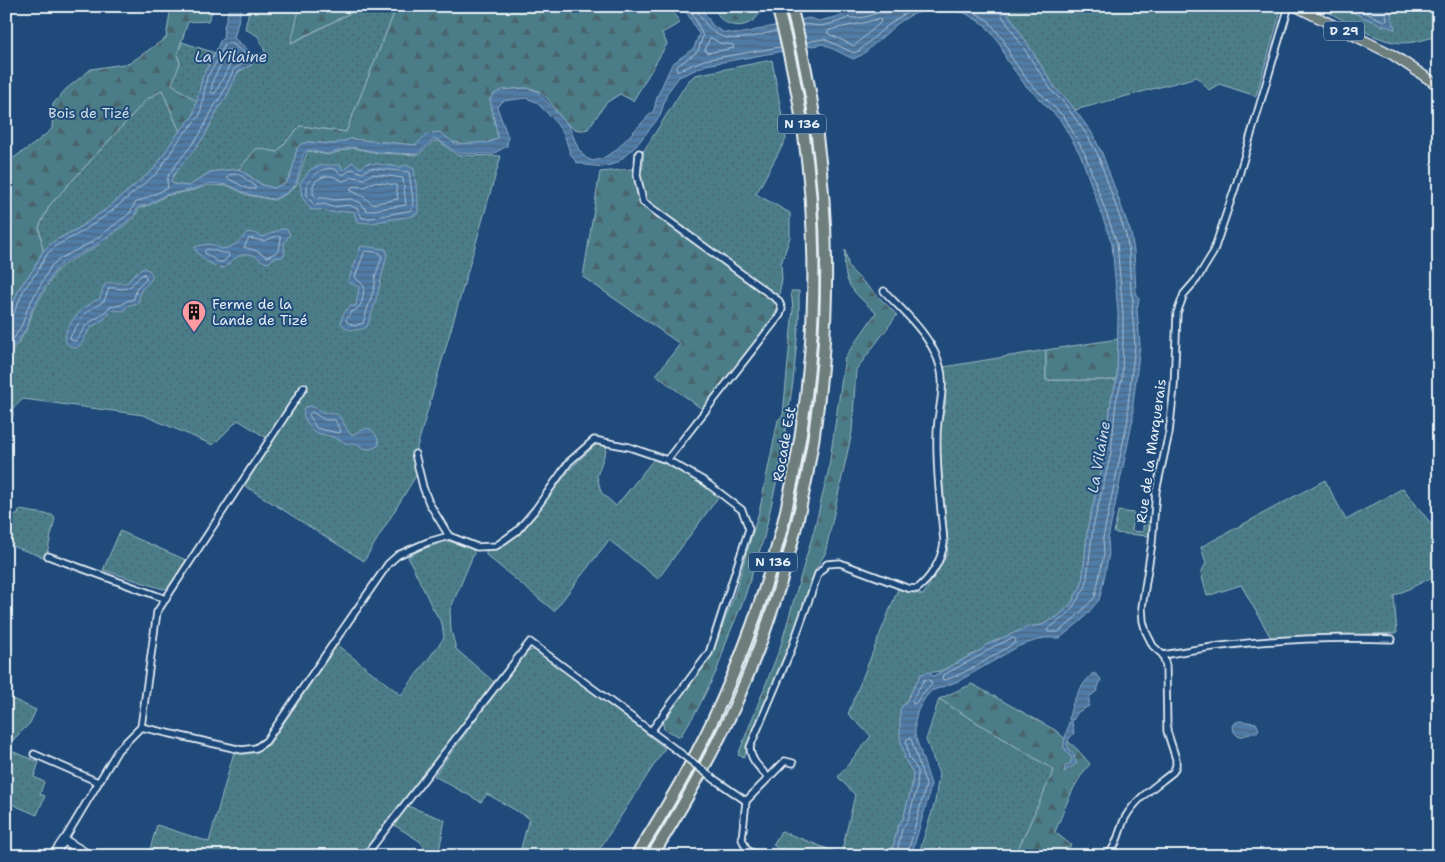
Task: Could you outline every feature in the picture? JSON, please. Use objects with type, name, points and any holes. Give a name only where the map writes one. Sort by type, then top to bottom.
[{"type":"highway","name":"Rocade Est","points":[[652,856],[700,775],[734,706],[766,628],[788,559],[812,453],[821,386],[826,311],[826,240],[815,118],[791,6]]},
{"type":"highway","points":[[794,18],[797,6]]},
{"type":"highway","name":"Rocade Est","points":[[636,856],[684,775],[722,700],[753,623],[775,555],[794,476],[807,384],[812,311],[812,240],[809,186],[789,63],[775,9]]},
{"type":"main road","name":"D 29","points":[[1295,6],[1398,58],[1439,86]]},
{"type":"street","name":"Rue de la Marquerais","points":[[1163,655],[1153,646],[1146,632],[1142,607],[1152,543],[1156,490],[1169,433],[1174,387],[1177,313],[1184,294],[1197,279],[1213,253],[1236,185],[1289,6]]},
{"type":"street","points":[[639,153],[638,175],[643,202],[779,302],[782,309],[780,315],[668,460]]},
{"type":"street","points":[[768,777],[754,761],[750,754],[750,747],[787,660],[818,574],[827,564],[840,563],[907,588],[917,589],[924,584],[932,573],[942,553],[944,543],[937,465],[937,434],[943,389],[941,371],[936,354],[927,340],[884,291]]},
{"type":"street","points":[[53,856],[118,750],[141,727],[158,612],[304,387]]},
{"type":"street","points":[[415,454],[429,503],[449,536],[477,547],[496,546],[517,531],[535,510],[569,462],[594,440],[629,447],[668,460],[704,481],[742,510],[750,529],[709,652],[651,731]]},
{"type":"street","points":[[141,727],[242,750],[256,748],[266,741],[388,564],[398,555],[428,542],[449,536]]},
{"type":"street","points":[[48,556],[166,599]]},
{"type":"street","points":[[1107,856],[1116,844],[1123,824],[1132,807],[1173,772],[1176,766],[1168,731],[1166,666],[1163,655],[1225,645],[1321,638],[1392,639]]},
{"type":"street","points":[[365,856],[530,642],[746,801]]},
{"type":"street","points":[[34,754],[98,782]]},
{"type":"street","points":[[759,856],[747,850],[742,839],[746,801],[785,761],[793,763]]},
{"type":"street","points":[[64,840],[90,856]]},
{"type":"green space","name":"Bois de Tizé","points":[[171,6],[215,6],[208,21],[188,22],[177,55],[180,63],[172,84],[197,102],[193,116],[180,132],[162,90],[146,100],[49,206],[39,227],[43,251],[33,270],[20,287],[6,318],[6,163],[52,129],[53,104],[66,89],[91,69],[130,63],[166,38]]},
{"type":"green space","points":[[250,6],[300,6],[292,43],[364,6],[397,6],[346,132],[300,126],[277,152],[257,149],[239,169],[210,172],[189,186],[173,184],[171,181],[173,176],[204,137],[238,72],[251,65],[254,60],[253,54],[266,54],[258,36],[245,29]]},
{"type":"green space","points":[[300,6],[364,6],[291,43]]},
{"type":"green space","points":[[397,6],[669,6],[680,23],[662,33],[667,44],[633,101],[620,94],[606,103],[588,129],[572,128],[538,91],[526,88],[510,89],[498,93],[490,99],[498,138],[490,142],[462,144],[427,134],[416,145],[351,139],[334,144],[308,142],[297,148],[292,171],[285,184],[272,188],[263,185],[239,169],[257,148],[277,152],[300,126],[346,132]]},
{"type":"green space","points":[[759,6],[761,11],[754,20],[739,26],[722,20],[713,7]]},
{"type":"green space","points":[[1001,6],[1277,6],[1280,14],[1256,96],[1219,84],[1209,90],[1197,77],[1075,110],[1056,89],[1007,12]]},
{"type":"green space","points":[[1324,6],[1439,6],[1439,35],[1410,42],[1399,43],[1385,40],[1359,29],[1326,11]]},
{"type":"green space","points":[[182,42],[215,53],[203,75],[197,102],[171,84],[180,63],[177,55]]},
{"type":"green space","points":[[772,60],[786,139],[756,194],[790,213],[790,237],[781,264],[782,279],[777,304],[643,205],[637,194],[632,169],[643,168],[643,152],[688,81],[695,75]]},
{"type":"green space","points":[[162,90],[180,132],[154,169],[105,210],[77,229],[54,241],[43,251],[39,227],[49,206],[146,100]]},
{"type":"green space","points":[[434,141],[439,141],[457,155],[501,156],[415,454],[420,469],[364,561],[242,484],[270,440],[238,420],[213,445],[143,415],[23,399],[6,415],[6,357],[19,342],[28,327],[33,310],[56,271],[64,264],[96,247],[135,217],[139,208],[150,205],[165,196],[209,185],[229,186],[247,195],[274,200],[288,193],[297,184],[308,151],[328,155],[352,148],[378,153],[418,155]]},
{"type":"green space","points":[[632,169],[637,194],[643,205],[777,304],[775,315],[702,409],[656,375],[680,344],[583,277],[600,172]]},
{"type":"green space","points":[[845,250],[849,268],[897,315],[856,370],[852,432],[825,554],[815,570],[790,643],[744,757],[738,755],[780,648],[814,530],[828,473],[845,357],[876,313],[850,286],[845,271]]},
{"type":"green space","points":[[791,291],[799,291],[799,319],[793,382],[779,471],[764,537],[744,599],[717,670],[696,712],[680,737],[664,729],[662,720],[711,656],[734,596],[760,508],[778,420],[783,415],[793,309]]},
{"type":"green space","points":[[1118,339],[1117,380],[1046,380],[1046,350]]},
{"type":"green space","points":[[1046,350],[1046,380],[1117,380],[1111,400],[1106,452],[1088,526],[1082,584],[1071,604],[1057,617],[1042,625],[1028,627],[986,645],[981,650],[941,671],[921,674],[905,704],[905,759],[913,773],[912,786],[903,819],[898,826],[891,856],[785,856],[786,854],[773,845],[781,831],[841,854],[855,795],[838,777],[871,736],[848,714],[898,589],[923,595],[947,555],[948,544],[939,435],[946,401],[944,367]]},
{"type":"green space","points":[[598,444],[607,447],[597,476],[601,492],[616,506],[654,459],[690,476],[719,496],[658,579],[609,540],[554,611],[486,555],[486,550],[501,548],[523,531],[571,468]]},
{"type":"green space","points":[[1325,480],[1346,520],[1403,488],[1439,534],[1439,574],[1394,596],[1397,633],[1271,638],[1241,585],[1207,596],[1201,573],[1206,563],[1201,547]]},
{"type":"green space","points":[[19,510],[52,515],[55,518],[46,558],[6,544],[6,513],[18,515]]},
{"type":"green space","points":[[1118,511],[1134,513],[1132,531],[1143,532],[1143,526],[1148,521],[1150,522],[1149,536],[1114,533]]},
{"type":"green space","points":[[120,531],[186,560],[168,588],[163,589],[103,570]]},
{"type":"green space","points":[[447,541],[472,548],[474,553],[450,610],[451,630],[456,649],[494,682],[362,856],[148,856],[157,825],[209,842],[234,752],[255,753],[269,745],[337,645],[401,695],[444,638],[442,624],[408,557],[420,550]]},
{"type":"green space","points":[[531,650],[538,650],[665,748],[595,856],[519,856],[529,818],[487,794],[481,802],[434,776],[525,654]]},
{"type":"green space","points":[[972,684],[1055,730],[1077,749],[1090,764],[1074,788],[1055,832],[1071,845],[1064,856],[1015,856],[1054,770],[939,699]]},
{"type":"green space","points":[[6,696],[36,710],[30,723],[6,747]]},
{"type":"green space","points":[[939,699],[1054,770],[1015,856],[918,856],[935,802],[939,774],[926,740]]},
{"type":"green space","points":[[6,749],[39,762],[34,777],[44,782],[40,794],[45,796],[37,815],[9,803],[6,808]]},
{"type":"green space","points":[[408,806],[445,820],[438,856],[423,856],[425,849],[421,842],[394,825]]},
{"type":"water","name":"La Vilaine","points":[[230,6],[242,6],[234,38],[253,54],[254,60],[251,65],[238,72],[204,137],[173,176],[171,181],[173,184],[189,186],[210,172],[239,169],[262,185],[274,188],[286,183],[291,175],[297,148],[301,144],[308,142],[334,144],[351,139],[416,145],[427,134],[439,132],[456,144],[490,142],[498,138],[490,99],[494,94],[502,90],[526,88],[537,91],[569,126],[579,150],[586,158],[593,161],[603,158],[615,151],[654,110],[657,97],[672,64],[694,48],[699,34],[683,6],[700,6],[713,26],[723,32],[739,34],[809,18],[819,21],[843,15],[844,6],[853,6],[853,14],[884,6],[1001,6],[1007,12],[1056,89],[1067,99],[1092,133],[1102,153],[1131,233],[1136,292],[1139,299],[1137,309],[1140,345],[1133,419],[1108,539],[1109,554],[1099,600],[1082,620],[1060,638],[1044,638],[1019,646],[959,681],[931,691],[918,710],[915,722],[915,735],[931,784],[911,856],[891,856],[898,826],[903,819],[912,786],[913,773],[905,759],[900,738],[900,711],[902,706],[905,704],[921,674],[929,672],[933,676],[981,650],[986,645],[1028,627],[1042,625],[1057,617],[1071,604],[1082,584],[1088,526],[1106,452],[1111,400],[1117,379],[1118,313],[1112,244],[1081,156],[1061,121],[1025,85],[1006,59],[1000,44],[985,25],[965,13],[942,9],[928,10],[911,15],[897,24],[862,55],[853,59],[823,44],[706,65],[679,77],[667,93],[660,116],[636,146],[617,163],[603,167],[576,162],[570,153],[564,134],[553,119],[536,102],[526,98],[503,101],[497,107],[508,137],[507,146],[493,154],[457,153],[439,140],[434,139],[417,154],[378,152],[351,147],[327,154],[308,150],[304,153],[296,183],[287,193],[273,199],[247,194],[229,185],[209,183],[194,189],[165,195],[149,204],[138,207],[134,216],[95,246],[64,262],[55,270],[32,309],[27,327],[6,355],[6,318],[20,287],[33,270],[43,251],[54,241],[77,229],[105,210],[154,169],[175,137],[193,116],[203,75],[220,41],[223,39],[224,27]]},
{"type":"water","points":[[1339,6],[1394,6],[1391,14],[1395,29],[1380,25]]},
{"type":"water","points":[[352,162],[361,168],[365,164],[370,163],[400,167],[406,165],[414,169],[418,213],[412,216],[371,223],[357,222],[354,212],[350,211],[311,210],[302,197],[300,183],[311,169],[322,165],[341,165],[344,170]]},
{"type":"water","points":[[281,229],[287,229],[290,234],[284,243],[285,254],[282,257],[274,258],[268,263],[247,254],[239,256],[224,268],[204,259],[195,249],[195,247],[209,244],[221,249],[226,248],[236,244],[247,232],[263,237]]},
{"type":"water","points":[[361,246],[386,249],[387,255],[375,304],[367,327],[352,330],[345,328],[341,322],[343,314],[350,306],[356,306],[359,287],[348,282]]},
{"type":"water","points":[[144,268],[152,273],[152,279],[141,290],[138,303],[129,305],[123,311],[113,310],[103,320],[90,328],[83,342],[77,348],[70,346],[66,342],[67,330],[74,318],[83,309],[100,298],[106,283],[127,283],[134,274]]},
{"type":"water","points":[[6,401],[9,401],[13,414],[12,422],[6,434]]},
{"type":"water","points":[[310,406],[325,413],[336,414],[352,435],[367,428],[369,429],[376,436],[379,443],[378,446],[370,449],[363,448],[357,444],[348,444],[333,437],[313,432],[304,417],[303,411],[305,407]]},
{"type":"water","points":[[1093,673],[1101,679],[1097,691],[1089,697],[1089,706],[1078,712],[1073,720],[1069,720],[1071,707],[1077,695]]},
{"type":"water","points":[[1239,721],[1256,723],[1259,729],[1257,732],[1239,737],[1234,732],[1233,726]]},
{"type":"water","points":[[1069,722],[1072,722],[1074,733],[1068,740],[1068,747],[1076,756],[1073,757],[1077,763],[1064,772],[1065,766],[1070,764],[1072,759],[1063,746]]},
{"type":"place","name":"Ferme de la Lande de Tizé","points":[[194,333]]}]
